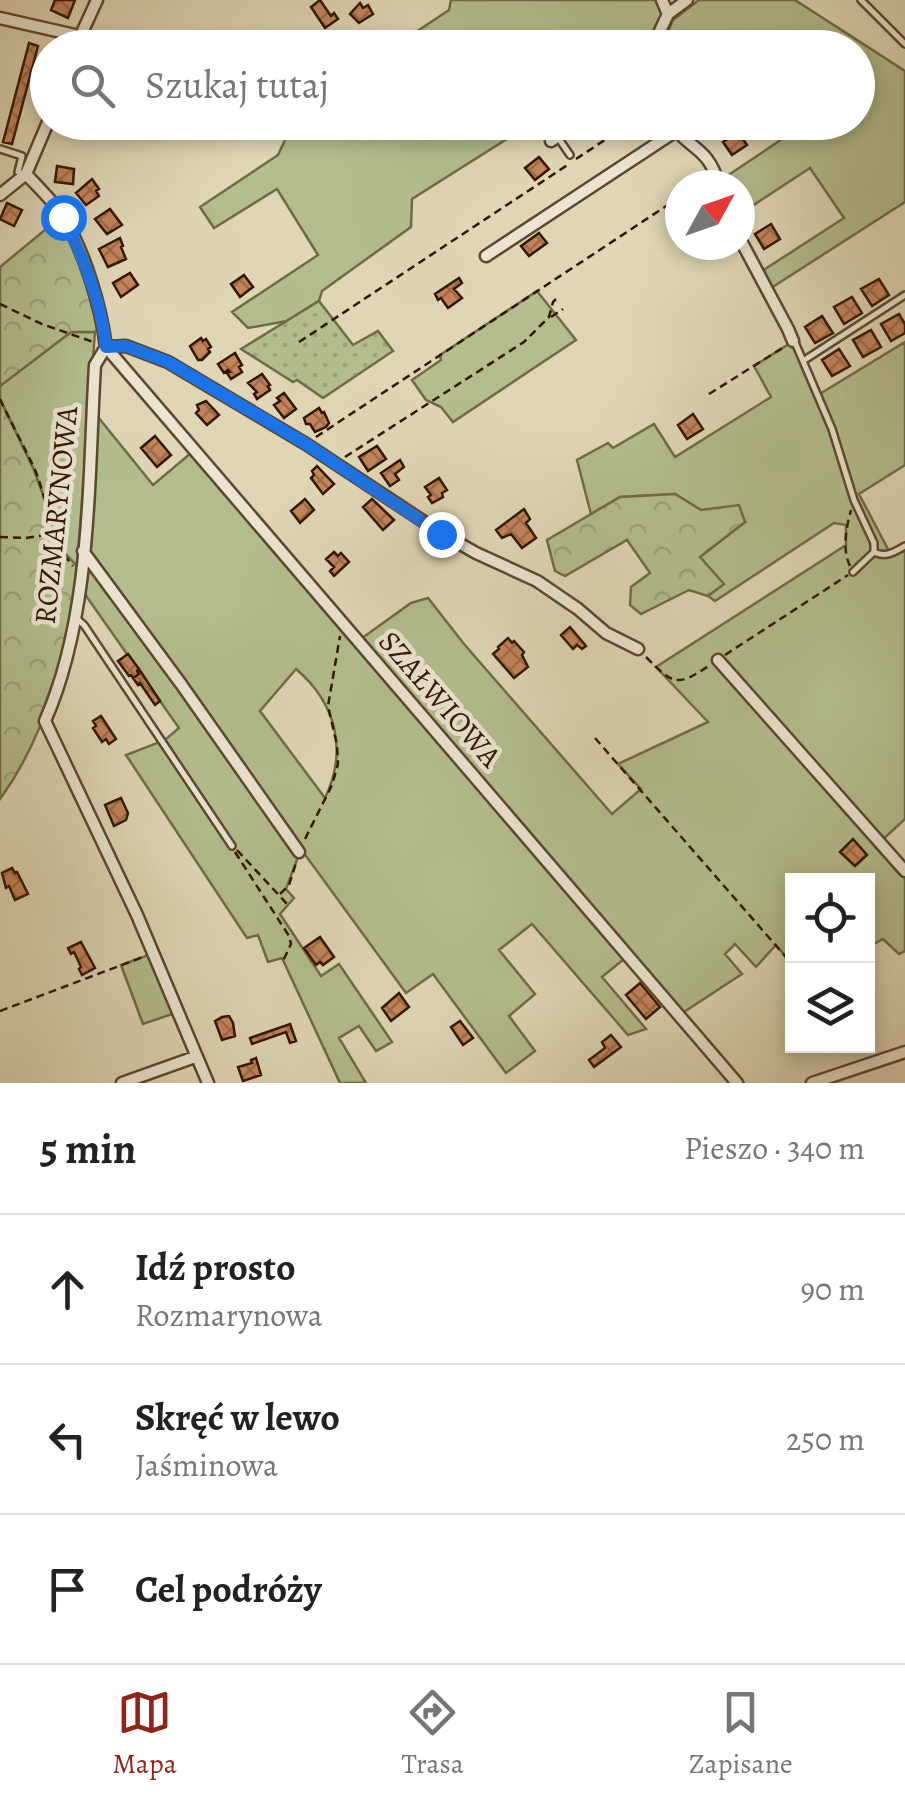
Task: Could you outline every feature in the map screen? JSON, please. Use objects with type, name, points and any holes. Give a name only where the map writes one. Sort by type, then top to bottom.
[{"type":"street","points":[[83,30],[97,0]]},
{"type":"street","points":[[662,0],[668,14]]},
{"type":"street","points":[[660,30],[668,14],[687,0]]},
{"type":"street","points":[[0,18],[38,30]]},
{"type":"street","points":[[0,195],[26,174],[40,140]]},
{"type":"street","points":[[486,256],[654,140]]},
{"type":"street","points":[[688,140],[708,158],[713,170]]},
{"type":"street","name":"ROZMARYNOWA","points":[[26,174],[59,211],[71,233],[88,272],[103,321],[106,347],[94,366],[82,570],[64,664],[45,721],[154,953],[208,1083]]},
{"type":"street","points":[[751,260],[793,342]]},
{"type":"street","points":[[106,347],[126,346],[168,362],[306,444],[441,534],[538,580],[606,634],[638,649]]},
{"type":"street","name":"SZAŁWIOWA","points":[[106,347],[737,1083]]},
{"type":"street","points":[[83,551],[299,852]]},
{"type":"street","points":[[718,660],[905,871]]},
{"type":"street","points":[[812,1083],[905,1052]]},
{"type":"street","points":[[122,1083],[195,1057]]},
{"type":"lane","points":[[861,0],[905,44]]},
{"type":"lane","points":[[556,140],[570,155]]},
{"type":"lane","points":[[0,148],[22,156],[18,172],[26,174]]},
{"type":"lane","points":[[803,361],[905,296]]},
{"type":"lane","points":[[788,328],[874,543],[874,552],[853,572]]},
{"type":"lane","points":[[874,552],[890,554],[905,546]]},
{"type":"lane","points":[[74,617],[84,625],[232,846]]},
{"type":"path","points":[[299,342],[605,140]]},
{"type":"path","points":[[306,444],[665,208]]},
{"type":"path","points":[[546,320],[556,299]]},
{"type":"path","points":[[0,304],[106,347]]},
{"type":"path","points":[[335,463],[524,342],[563,309]]},
{"type":"path","points":[[709,394],[793,342]]},
{"type":"path","points":[[0,399],[34,470],[65,557],[82,570]]},
{"type":"path","points":[[638,649],[668,679],[692,678],[853,572],[846,557],[846,524],[854,500]]},
{"type":"path","points":[[0,537],[55,534]]},
{"type":"path","points":[[280,894],[289,884],[338,764],[328,706],[342,624]]},
{"type":"path","points":[[595,738],[791,963]]},
{"type":"path","points":[[232,846],[288,904]]},
{"type":"path","points":[[232,846],[289,936],[291,944],[283,961]]},
{"type":"path","points":[[0,1011],[154,953]]},
{"type":"green space","points":[[451,0],[662,0],[668,14],[659,30],[419,30],[449,10]]},
{"type":"green space","points":[[699,0],[795,0],[841,30],[669,30],[673,20]]},
{"type":"green space","points":[[875,52],[905,71],[905,202],[768,290],[759,273],[844,218],[810,168],[755,204],[755,170],[736,170],[781,140],[875,140]]},
{"type":"green space","points":[[285,140],[505,140],[412,199],[411,227],[322,291],[319,301],[287,321],[248,328],[232,312],[318,255],[277,189],[214,228],[200,207],[278,155]]},
{"type":"green space","points":[[59,211],[103,321],[95,332],[71,332],[0,386],[0,267],[57,220]]},
{"type":"green space","points":[[537,291],[576,340],[453,422],[441,407],[426,400],[412,380],[441,360],[440,355]]},
{"type":"green space","points":[[319,301],[353,345],[378,331],[393,351],[323,398],[241,349]]},
{"type":"green space","points":[[71,332],[95,332],[77,566],[56,544],[34,470],[0,399],[0,386]]},
{"type":"green space","points":[[792,342],[818,395],[905,342],[905,465],[859,494],[890,553],[905,546],[905,819],[880,842],[905,871],[905,951],[899,954],[883,939],[875,943],[875,873],[785,873],[785,956],[776,945],[756,967],[735,944],[725,954],[742,974],[684,1012],[744,1083],[737,1083],[635,964],[624,959],[602,977],[646,1029],[628,1035],[532,924],[499,950],[535,994],[509,1016],[535,1051],[506,1073],[433,974],[406,993],[301,849],[286,889],[294,898],[280,914],[321,976],[339,964],[392,1042],[376,1051],[359,1026],[339,1038],[366,1083],[340,1083],[282,958],[268,962],[258,935],[247,938],[126,755],[165,740],[179,728],[84,593],[98,417],[153,485],[191,453],[224,492],[229,489],[358,641],[411,603],[428,598],[612,814],[641,789],[618,764],[708,722],[656,667],[846,545],[846,525],[834,523],[715,601],[708,596],[723,584],[700,557],[745,522],[701,510],[675,494],[620,497],[591,514],[577,460],[608,443],[613,448],[654,424],[675,457],[771,397],[754,366]],"holes":[[[296,669],[329,712],[336,745],[336,762],[325,798],[260,711]]]},
{"type":"green space","points":[[0,399],[34,470],[56,544],[77,566],[54,688],[31,746],[0,799]]},
{"type":"green space","points":[[675,494],[701,510],[739,505],[745,522],[700,557],[724,584],[708,596],[689,590],[641,614],[630,605],[631,587],[650,573],[627,540],[565,576],[555,571],[547,540],[620,497]]},
{"type":"green space","points":[[154,953],[195,1057],[172,1014],[143,1024],[121,965]]},
{"type":"building","points":[[55,0],[75,0],[68,18],[51,10]]},
{"type":"building","points":[[320,0],[331,16],[334,13],[338,19],[325,28],[311,7]]},
{"type":"building","points":[[360,3],[363,8],[368,5],[373,14],[359,23],[350,14]]},
{"type":"building","points":[[29,43],[30,76],[12,144],[3,142]]},
{"type":"building","points":[[744,140],[747,145],[732,155],[723,142]]},
{"type":"building","points":[[539,157],[549,169],[535,180],[525,168]]},
{"type":"building","points":[[57,166],[74,169],[73,184],[55,182]]},
{"type":"building","points":[[92,179],[99,196],[86,205],[76,193]]},
{"type":"building","points":[[7,203],[22,210],[14,226],[0,219]]},
{"type":"building","points":[[110,209],[122,225],[107,234],[95,219]]},
{"type":"building","points":[[771,224],[780,239],[764,249],[755,234]]},
{"type":"building","points":[[539,233],[547,243],[529,256],[521,246]]},
{"type":"building","points":[[120,238],[126,259],[108,267],[99,249]]},
{"type":"building","points":[[130,273],[138,285],[121,297],[113,283]]},
{"type":"building","points":[[244,275],[253,287],[240,297],[231,284]]},
{"type":"building","points":[[459,278],[462,283],[454,289],[462,298],[448,308],[435,294]]},
{"type":"building","points":[[879,279],[889,295],[872,306],[861,289]]},
{"type":"building","points":[[852,297],[862,313],[844,324],[834,307]]},
{"type":"building","points":[[899,314],[905,333],[891,341],[881,324]]},
{"type":"building","points":[[822,316],[833,333],[815,343],[805,327]]},
{"type":"building","points":[[871,330],[881,347],[863,357],[853,340]]},
{"type":"building","points":[[201,338],[211,347],[198,360],[190,346]]},
{"type":"building","points":[[839,349],[850,366],[832,376],[822,360]]},
{"type":"building","points":[[235,353],[242,372],[231,379],[227,373],[230,372],[224,373],[218,364]]},
{"type":"building","points":[[262,374],[270,390],[257,399],[257,392],[248,383]]},
{"type":"building","points":[[284,393],[296,409],[284,418],[274,405]]},
{"type":"building","points":[[206,401],[219,415],[207,425],[196,413],[197,405]]},
{"type":"building","points":[[319,408],[329,423],[315,432],[304,418]]},
{"type":"building","points":[[693,414],[703,429],[687,439],[678,425]]},
{"type":"building","points":[[155,436],[171,455],[157,467],[141,448]]},
{"type":"building","points":[[377,446],[386,459],[368,471],[359,457]]},
{"type":"building","points":[[400,460],[404,467],[395,474],[399,480],[390,486],[381,473]]},
{"type":"building","points":[[317,466],[334,484],[323,494],[311,478]]},
{"type":"building","points":[[439,478],[447,490],[432,503],[425,487]]},
{"type":"building","points":[[305,499],[314,510],[300,523],[291,511]]},
{"type":"building","points":[[372,499],[394,520],[383,530],[363,507]]},
{"type":"building","points":[[524,509],[530,519],[526,523],[536,538],[522,548],[511,534],[502,538],[496,530]]},
{"type":"building","points":[[334,552],[338,556],[341,553],[349,562],[334,576],[330,571],[334,567],[326,559]]},
{"type":"building","points":[[570,627],[586,646],[582,649],[577,645],[573,649],[561,635]]},
{"type":"building","points":[[508,638],[524,652],[528,667],[514,678],[493,654]]},
{"type":"building","points":[[128,654],[139,669],[133,678],[118,661]]},
{"type":"building","points":[[139,669],[160,701],[155,705],[133,678]]},
{"type":"building","points":[[101,716],[116,739],[109,744],[106,739],[102,742],[93,728],[93,721]]},
{"type":"building","points":[[121,798],[128,813],[126,820],[114,826],[105,805]]},
{"type":"building","points":[[853,839],[867,855],[855,866],[840,852]]},
{"type":"building","points":[[12,868],[28,894],[15,900],[2,873]]},
{"type":"building","points":[[320,937],[334,957],[316,965],[304,948]]},
{"type":"building","points":[[81,942],[95,968],[82,975],[74,952],[71,954],[68,948]]},
{"type":"building","points":[[640,983],[660,1007],[646,1019],[626,995]]},
{"type":"building","points":[[399,993],[409,1007],[391,1021],[382,1008]]},
{"type":"building","points":[[229,1016],[235,1036],[222,1040],[215,1021]]},
{"type":"building","points":[[460,1021],[473,1038],[463,1045],[451,1027]]},
{"type":"building","points":[[290,1024],[296,1041],[290,1043],[286,1032],[252,1044],[250,1038]]},
{"type":"building","points":[[611,1035],[621,1047],[594,1067],[589,1060],[605,1048],[602,1042]]},
{"type":"building","points":[[256,1058],[261,1075],[243,1081],[238,1067]]},
{"type":"route","points":[[63,217],[88,272],[103,321],[106,347],[126,346],[168,362],[306,444],[441,534]]}]
